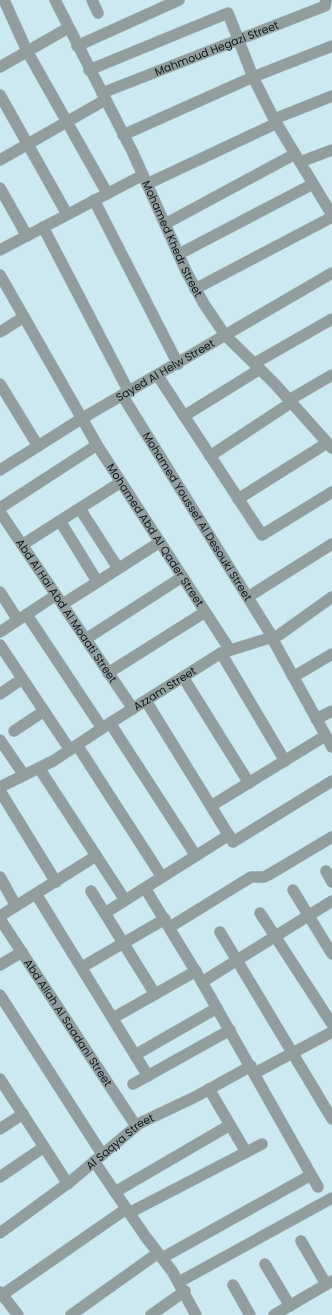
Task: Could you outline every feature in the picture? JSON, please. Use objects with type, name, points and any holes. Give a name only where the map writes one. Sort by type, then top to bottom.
[{"type":"street","points":[[4,0],[28,51],[107,193]]},
{"type":"street","name":"Mohamed Khedr Street","points":[[55,0],[89,70],[124,135],[195,289],[226,335],[258,366],[329,445]]},
{"type":"street","points":[[92,0],[98,13]]},
{"type":"street","points":[[77,46],[179,0]]},
{"type":"street","name":"Mahmoud Hegazi Street","points":[[0,160],[67,121],[103,96],[238,39],[325,6],[326,0]]},
{"type":"street","points":[[89,70],[228,13],[253,77],[276,121],[313,184],[331,210],[195,289]]},
{"type":"street","points":[[0,67],[68,28]]},
{"type":"street","points":[[124,135],[253,77],[332,46]]},
{"type":"street","points":[[0,95],[67,214]]},
{"type":"street","points":[[0,250],[107,193],[145,179],[332,96]]},
{"type":"street","points":[[165,224],[298,158],[332,150]]},
{"type":"street","points":[[178,254],[313,184]]},
{"type":"street","points":[[0,188],[26,236]]},
{"type":"street","points":[[94,200],[178,364]]},
{"type":"street","name":"Mohamed Youssef Al Desouki Street","points":[[43,227],[126,394],[273,638],[316,720],[330,741]]},
{"type":"street","name":"Sayed Al Helw Street","points":[[0,470],[81,419],[158,376],[332,273]]},
{"type":"street","name":"Mohamed Abd Al Qader Street","points":[[1,281],[24,317],[97,445],[206,612],[225,651],[285,761]]},
{"type":"street","points":[[0,332],[24,317]]},
{"type":"street","points":[[184,416],[258,366],[332,319]]},
{"type":"street","points":[[210,456],[290,401],[332,375]]},
{"type":"street","points":[[158,376],[262,535],[332,492]]},
{"type":"street","points":[[0,384],[38,446]]},
{"type":"street","points":[[0,508],[97,445]]},
{"type":"street","points":[[238,499],[329,445]]},
{"type":"street","points":[[22,546],[121,482]]},
{"type":"street","points":[[80,509],[118,568]]},
{"type":"street","name":"Abd Al Hai Abd Al Moaati Street","points":[[0,512],[133,709]]},
{"type":"street","points":[[60,521],[97,581]]},
{"type":"street","points":[[0,632],[22,618],[97,581],[160,542]]},
{"type":"street","points":[[248,597],[332,544]]},
{"type":"street","points":[[86,639],[182,577]]},
{"type":"street","points":[[0,592],[106,725],[196,856]]},
{"type":"street","name":"Azzam Street","points":[[0,787],[39,768],[73,748],[106,725],[225,651],[273,638],[284,633],[332,597]]},
{"type":"street","points":[[108,673],[206,612]]},
{"type":"street","points":[[0,645],[44,711],[73,748],[162,877]]},
{"type":"street","points":[[292,676],[332,654]]},
{"type":"street","points":[[183,677],[249,783]]},
{"type":"street","points":[[0,694],[22,679]]},
{"type":"street","points":[[146,701],[231,838]]},
{"type":"street","points":[[14,730],[44,711]]},
{"type":"street","points":[[316,720],[332,711]]},
{"type":"street","points":[[0,740],[24,775]]},
{"type":"street","points":[[211,806],[285,761],[330,741]]},
{"type":"street","points":[[39,768],[125,900]]},
{"type":"street","points":[[105,913],[196,856],[332,781]]},
{"type":"street","points":[[0,791],[56,882]]},
{"type":"street","points":[[82,967],[124,942],[167,923],[251,877],[264,877],[270,874],[332,836]]},
{"type":"street","points":[[0,917],[96,856]]},
{"type":"street","points":[[326,872],[332,882]]},
{"type":"street","points":[[0,877],[16,906]]},
{"type":"street","points":[[145,888],[196,971],[318,1187]]},
{"type":"street","points":[[293,890],[332,954]]},
{"type":"street","points":[[91,891],[155,994]]},
{"type":"street","points":[[36,894],[148,1076]]},
{"type":"street","points":[[202,982],[332,901]]},
{"type":"street","points":[[260,913],[332,1024]]},
{"type":"street","name":"Abd Allah Al Saadani Street","points":[[0,917],[136,1126]]},
{"type":"street","points":[[220,932],[332,1119]]},
{"type":"street","points":[[0,965],[22,952]]},
{"type":"street","points":[[113,1018],[196,971]]},
{"type":"street","points":[[0,995],[98,1158],[115,1192],[182,1287],[196,1315]]},
{"type":"street","points":[[135,1055],[217,1008]]},
{"type":"street","points":[[133,1084],[230,1030]]},
{"type":"street","name":"Al Saqya Street","points":[[0,1233],[68,1184],[136,1126],[209,1089],[292,1053],[332,1032]]},
{"type":"street","points":[[0,1080],[68,1184]]},
{"type":"street","points":[[209,1089],[246,1152]]},
{"type":"street","points":[[0,1129],[23,1114]]},
{"type":"street","points":[[115,1192],[230,1125]]},
{"type":"street","points":[[18,1315],[2,1299],[128,1211],[262,1144]]},
{"type":"street","points":[[0,1177],[44,1147]]},
{"type":"street","points":[[71,1315],[160,1256],[311,1175]]},
{"type":"street","points":[[151,1315],[182,1287],[332,1198]]},
{"type":"street","points":[[274,1315],[329,1282],[301,1241]]},
{"type":"street","points":[[265,1264],[290,1306]]},
{"type":"street","points":[[233,1285],[250,1315]]}]
